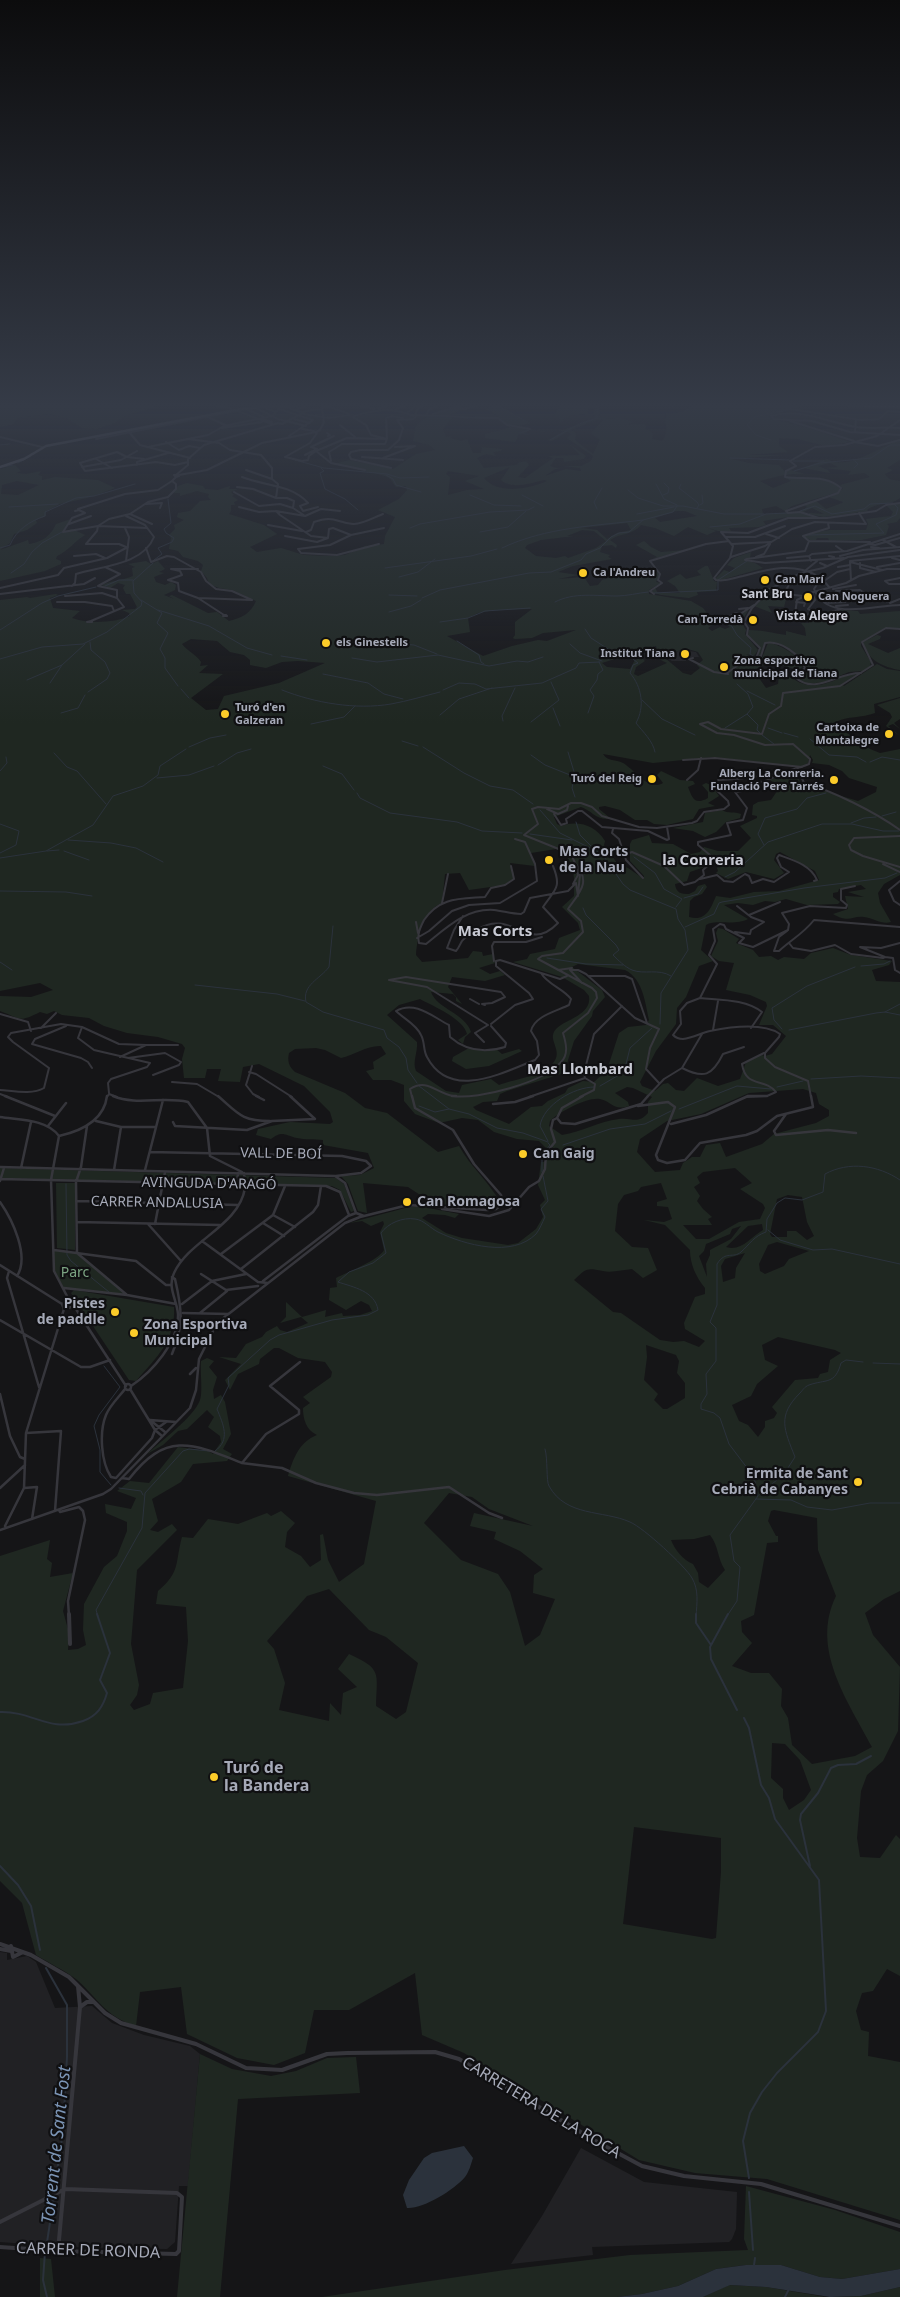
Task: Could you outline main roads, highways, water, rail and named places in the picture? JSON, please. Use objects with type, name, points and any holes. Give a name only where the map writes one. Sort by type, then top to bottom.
[{"type":"waterway","points":[[0,548],[10,545],[16,535],[29,523],[45,516],[45,512],[51,509]]},
{"type":"waterway","points":[[154,560],[162,554],[158,548],[172,542],[174,538],[166,533],[164,529],[171,523],[169,509]]},
{"type":"waterway","points":[[410,528],[420,524],[490,512],[530,509]]},
{"type":"waterway","points":[[637,514],[662,509]]},
{"type":"waterway","points":[[643,520],[673,512],[675,509]]},
{"type":"waterway","points":[[699,509],[724,514],[764,514]]},
{"type":"waterway","points":[[800,511],[805,509]]},
{"type":"waterway","points":[[822,509],[832,514],[863,509]]},
{"type":"waterway","points":[[809,535],[884,533],[876,524],[896,515],[898,509]]},
{"type":"waterway","points":[[480,532],[508,527],[526,511]]},
{"type":"waterway","points":[[710,527],[740,524],[766,514],[787,513]]},
{"type":"waterway","points":[[422,598],[440,590],[529,573],[551,572],[581,560],[586,554],[600,548],[611,537],[619,533],[629,532],[643,520]]},
{"type":"waterway","points":[[502,548],[553,531],[643,520]]},
{"type":"waterway","points":[[11,573],[24,564],[32,552],[42,543],[62,532]]},
{"type":"waterway","points":[[432,561],[471,556],[497,549]]},
{"type":"waterway","points":[[432,561],[435,559]]},
{"type":"waterway","points":[[385,568],[432,561]]},
{"type":"waterway","points":[[399,577],[418,572],[432,561]]},
{"type":"waterway","points":[[654,593],[718,590],[718,580],[747,561]]},
{"type":"waterway","points":[[0,659],[42,647],[83,644],[107,632],[141,606],[142,602],[134,593],[133,581],[153,563]]},
{"type":"waterway","points":[[105,586],[119,580],[133,580]]},
{"type":"waterway","points":[[0,630],[42,603],[58,596],[96,587]]},
{"type":"waterway","points":[[555,602],[577,596],[621,596],[648,592]]},
{"type":"waterway","points":[[389,595],[417,596]]},
{"type":"waterway","points":[[141,600],[162,613],[157,623],[168,633],[160,649],[165,658],[165,668],[178,686]]},
{"type":"waterway","points":[[389,612],[411,606],[421,600]]},
{"type":"waterway","points":[[440,622],[468,618],[485,611],[530,608]]},
{"type":"waterway","points":[[158,610],[209,626],[247,648],[272,655]]},
{"type":"waterway","points":[[726,624],[731,625],[737,635],[751,648],[750,654],[753,656]]},
{"type":"waterway","points":[[585,629],[591,638],[608,649],[626,654]]},
{"type":"waterway","points":[[457,641],[479,655],[481,662],[484,664]]},
{"type":"waterway","points":[[88,692],[107,679],[110,673],[105,662],[91,650],[90,642]]},
{"type":"waterway","points":[[375,642],[414,645],[437,654]]},
{"type":"waterway","points":[[62,665],[85,644]]},
{"type":"waterway","points":[[570,644],[580,653],[602,661]]},
{"type":"waterway","points":[[352,658],[377,662],[438,655],[489,666],[517,661],[528,662],[543,657]]},
{"type":"waterway","points":[[281,656],[307,660]]},
{"type":"waterway","points":[[633,659],[638,663],[633,665],[630,673],[637,684],[641,697],[641,710],[636,723],[650,740],[655,752]]},
{"type":"waterway","points":[[490,689],[542,683],[576,668],[579,663],[599,662]]},
{"type":"waterway","points":[[588,713],[594,696],[590,690],[597,680],[598,674],[603,670],[599,662]]},
{"type":"waterway","points":[[27,680],[62,665]]},
{"type":"waterway","points":[[50,683],[62,665]]},
{"type":"waterway","points":[[323,674],[368,683],[384,694],[403,699]]},
{"type":"waterway","points":[[531,722],[559,700],[551,682]]},
{"type":"waterway","points":[[443,690],[459,683],[475,684],[486,689],[490,689]]},
{"type":"waterway","points":[[737,684],[748,694],[753,707],[747,714]]},
{"type":"waterway","points":[[503,721],[502,716],[515,688]]},
{"type":"waterway","points":[[181,689],[189,698]]},
{"type":"waterway","points":[[440,715],[459,699],[490,689]]},
{"type":"waterway","points":[[282,690],[308,699],[355,706]]},
{"type":"waterway","points":[[747,691],[775,705]]},
{"type":"waterway","points":[[355,706],[391,704],[440,692]]},
{"type":"waterway","points":[[61,713],[78,708],[85,695]]},
{"type":"waterway","points":[[642,700],[662,719],[695,735]]},
{"type":"waterway","points":[[311,724],[344,717],[355,706]]},
{"type":"waterway","points":[[553,708],[560,726]]},
{"type":"waterway","points":[[725,728],[747,714]]},
{"type":"waterway","points":[[747,714],[758,725],[757,730],[760,733]]},
{"type":"waterway","points":[[768,728],[782,733]]},
{"type":"waterway","points":[[784,733],[798,737]]},
{"type":"waterway","points":[[189,747],[210,738],[226,735]]},
{"type":"waterway","points":[[762,735],[774,744]]},
{"type":"waterway","points":[[810,739],[829,755],[857,757],[866,762]]},
{"type":"waterway","points":[[402,741],[418,746]]},
{"type":"waterway","points":[[423,747],[464,773],[490,786],[513,790],[533,804]]},
{"type":"waterway","points":[[0,858],[46,851],[93,825],[113,796],[143,786],[158,775],[160,766],[186,749]]},
{"type":"waterway","points":[[218,765],[237,753],[251,749]]},
{"type":"waterway","points":[[568,752],[575,777]]},
{"type":"waterway","points":[[54,753],[67,767],[77,771],[106,804]]},
{"type":"waterway","points":[[531,755],[545,765],[575,777]]},
{"type":"waterway","points":[[0,771],[7,763],[6,757]]},
{"type":"waterway","points":[[870,762],[882,757],[900,760]]},
{"type":"waterway","points":[[157,778],[189,775],[214,766]]},
{"type":"waterway","points":[[323,766],[342,774],[354,790]]},
{"type":"waterway","points":[[575,777],[572,788],[575,797]]},
{"type":"waterway","points":[[357,793],[360,798],[390,813],[457,822],[482,831],[522,833]]},
{"type":"waterway","points":[[764,845],[758,834],[765,818],[797,809],[807,798],[826,793]]},
{"type":"waterway","points":[[540,810],[560,833],[602,854],[623,884],[630,890],[676,909],[678,919],[685,930],[688,950],[661,993],[660,1024]]},
{"type":"waterway","points":[[882,816],[896,812]]},
{"type":"waterway","points":[[851,823],[864,818],[876,817]]},
{"type":"waterway","points":[[576,822],[580,835],[592,847]]},
{"type":"waterway","points":[[0,824],[19,831],[16,845],[0,853]]},
{"type":"waterway","points":[[725,877],[735,872],[768,842],[822,824],[852,824],[883,831],[899,831]]},
{"type":"waterway","points":[[530,834],[572,840]]},
{"type":"waterway","points":[[68,840],[111,843],[136,848],[163,862]]},
{"type":"waterway","points":[[47,851],[59,850]]},
{"type":"waterway","points":[[64,851],[89,860]]},
{"type":"waterway","points":[[634,857],[655,873],[664,889],[682,899],[676,907]]},
{"type":"waterway","points":[[685,927],[714,914],[719,903],[722,902],[804,888],[885,878],[897,873]]},
{"type":"waterway","points":[[684,898],[698,894],[703,887]]},
{"type":"waterway","points":[[0,891],[66,892],[92,896]]},
{"type":"waterway","points":[[583,908],[586,915],[616,945],[619,950],[613,955],[624,965],[632,970],[661,972],[671,976]]},
{"type":"waterway","points":[[333,926],[329,967],[309,987],[305,996],[306,1002],[323,1012],[384,1030],[387,1038],[399,1047],[406,1058],[408,1070],[417,1083]]},
{"type":"waterway","points":[[547,958],[586,964],[623,965]]},
{"type":"waterway","points":[[861,966],[884,964],[890,961]]},
{"type":"waterway","points":[[0,962],[12,970]]},
{"type":"waterway","points":[[782,1029],[774,1020],[772,1008],[807,986],[855,967]]},
{"type":"waterway","points":[[195,985],[277,994],[305,1001]]},
{"type":"waterway","points":[[885,1012],[900,1004]]},
{"type":"waterway","points":[[789,1030],[885,1012]]},
{"type":"waterway","points":[[885,1012],[900,1015]]},
{"type":"waterway","points":[[600,1086],[624,1072],[630,1048],[652,1028]]},
{"type":"waterway","points":[[811,1079],[861,1076],[900,1078]]},
{"type":"waterway","points":[[777,1087],[803,1081]]},
{"type":"waterway","points":[[419,1086],[449,1109]]},
{"type":"waterway","points":[[679,1109],[737,1086],[771,1089]]},
{"type":"waterway","points":[[548,1141],[540,1126],[542,1118],[547,1111],[553,1104],[569,1094],[594,1087]]},
{"type":"waterway","points":[[419,1106],[435,1112],[449,1109]]},
{"type":"waterway","points":[[449,1109],[469,1114],[497,1128],[523,1133],[548,1142]]},
{"type":"waterway","points":[[563,1145],[610,1129],[645,1124],[671,1111]]},
{"type":"waterway","name":"Torrent de Sant Fost","points":[[545,1151],[550,1145],[548,1143]]},
{"type":"waterway","name":"Torrent de Sant Fost","points":[[542,1153],[542,1172]]},
{"type":"waterway","points":[[727,1616],[737,1601],[740,1567],[734,1561],[730,1535],[758,1496],[754,1477],[729,1444],[720,1418],[714,1413],[701,1409],[701,1404],[707,1394],[706,1374],[716,1361],[716,1328],[710,1322],[717,1305],[717,1264],[723,1257],[738,1254],[755,1238],[766,1232],[767,1219],[777,1203],[785,1198],[802,1200],[823,1192],[825,1174],[844,1167],[863,1166],[882,1171],[900,1180]]},
{"type":"waterway","name":"Torrent de Sant Fost","points":[[215,1451],[220,1447],[224,1437],[223,1426],[217,1409],[229,1385],[228,1378],[270,1340],[279,1335],[332,1320],[368,1315],[378,1310],[373,1298],[368,1294],[338,1282],[349,1272],[373,1263],[386,1253],[381,1233],[388,1226],[401,1220],[415,1219],[424,1222],[449,1237],[475,1245],[488,1247],[514,1246],[536,1234],[545,1217],[541,1209],[548,1201],[543,1176]]},
{"type":"waterway","points":[[66,1184],[67,1255],[71,1261],[109,1292]]},
{"type":"waterway","points":[[768,1230],[780,1240],[813,1250],[832,1249],[900,1264]]},
{"type":"waterway","points":[[759,1495],[784,1474],[795,1457],[785,1423],[785,1416],[793,1401],[807,1386],[833,1378],[839,1370],[841,1363],[846,1360],[863,1362]]},
{"type":"waterway","points":[[873,1363],[900,1364]]},
{"type":"waterway","points":[[104,1366],[120,1387],[99,1415],[94,1426],[100,1450],[100,1472],[111,1485]]},
{"type":"waterway","name":"Torrent de Sant Fost","points":[[98,1616],[96,1610],[142,1528],[145,1493],[183,1451],[189,1449],[209,1451]]},
{"type":"waterway","points":[[545,1449],[548,1483],[556,1496],[575,1508],[630,1522],[654,1539],[688,1572],[696,1587],[696,1616]]},
{"type":"waterway","points":[[119,1488],[141,1491],[143,1495]]},
{"type":"waterway","points":[[756,1499],[791,1500],[807,1507],[832,1510],[870,1503],[900,1503]]},
{"type":"waterway","name":"Torrent de Sant Fost","points":[[0,1712],[22,1715],[60,1725],[83,1721],[96,1714],[104,1703],[107,1693],[100,1680],[110,1653],[97,1614]]},
{"type":"waterway","points":[[728,1614],[710,1647],[711,1659],[737,1710]]},
{"type":"waterway","points":[[696,1616],[696,1623],[711,1645]]},
{"type":"waterway","points":[[744,1718],[749,1728],[761,1785],[769,1798],[775,1819],[819,1880],[826,2011],[818,2032],[777,2073],[762,2092],[750,2113],[743,2141],[749,2178]]},
{"type":"waterway","points":[[810,1866],[800,1820],[801,1814],[818,1793],[831,1768],[838,1765],[856,1764],[871,1756]]},
{"type":"waterway","name":"Torrent de Sant Fost","points":[[0,1866],[18,1885],[31,1906],[40,1950]]},
{"type":"waterway","name":"Torrent de Sant Fost","points":[[46,1968],[67,2005],[67,2057],[63,2131],[54,2192]]},
{"type":"waterway","points":[[749,2192],[753,2250]]},
{"type":"waterway","name":"Torrent de Sant Fost","points":[[46,2249],[54,2196]]},
{"type":"waterway","name":"Torrent de Sant Fost","points":[[45,2252],[43,2280],[47,2297]]},
{"type":"waterway","points":[[754,2265],[755,2258]]},
{"type":"waterway","points":[[785,2297],[789,2289]]},
{"type":"place","name":"Ca l'Andreu","points":[[583,573]]},
{"type":"place","name":"Can Marí","points":[[765,580]]},
{"type":"place","name":"Can Noguera","points":[[808,597]]},
{"type":"place","name":"Can Torredà","points":[[753,620]]},
{"type":"place","name":"els Ginestells","points":[[326,643]]},
{"type":"place","name":"Institut Tiana","points":[[685,654]]},
{"type":"place","name":"Zona esportiva municipal de Tiana","points":[[724,667]]},
{"type":"place","name":"Turó d'en Galzeran","points":[[225,714]]},
{"type":"place","name":"Cartoixa de Montalegre","points":[[889,734]]},
{"type":"place","name":"Turó del Reig","points":[[652,779]]},
{"type":"place","name":"Alberg La Conreria. Fundació Pere Tarrés","points":[[834,780]]},
{"type":"place","name":"Mas Corts de la Nau","points":[[549,860]]},
{"type":"place","name":"Can Gaig","points":[[523,1154]]},
{"type":"place","name":"Can Romagosa","points":[[407,1202]]},
{"type":"place","name":"Pistes de paddle","points":[[115,1312]]},
{"type":"place","name":"Zona Esportiva Municipal","points":[[134,1333]]},
{"type":"place","name":"Ermita de Sant Cebrià de Cabanyes","points":[[858,1482]]},
{"type":"place","name":"Turó de la Bandera","points":[[214,1777]]},
{"type":"district","name":"Sant Bru","points":[[767,595]]},
{"type":"district","name":"Vista Alegre","points":[[812,617]]},
{"type":"district","name":"la Conreria","points":[[703,861]]},
{"type":"district","name":"Mas Corts","points":[[495,932]]},
{"type":"district","name":"Mas Llombard","points":[[580,1070]]},
{"type":"park label","name":"Parc","points":[[75,1273]]}]
